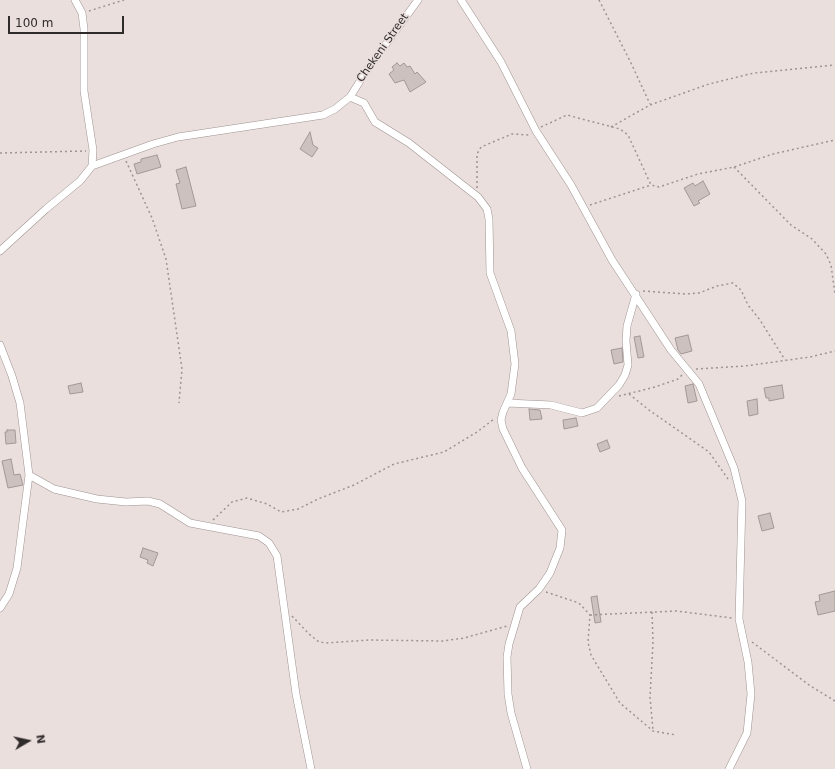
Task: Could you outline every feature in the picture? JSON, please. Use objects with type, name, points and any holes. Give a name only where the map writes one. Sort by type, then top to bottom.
[{"type":"street","points":[[0,251],[83,178],[92,166],[93,150],[84,91],[85,46],[82,13],[75,0]]},
{"type":"street","name":"Chekeni Street","points":[[92,166],[123,154],[178,137],[323,115],[335,109],[350,97],[365,73],[418,0]]},
{"type":"street","points":[[461,0],[501,62],[536,131],[567,180],[612,260],[636,294],[671,350],[699,384],[713,414],[734,468],[741,493],[742,521],[739,619],[748,662],[750,717],[747,733],[729,769]]},
{"type":"street","points":[[350,97],[364,103],[376,122],[408,143],[476,195],[487,209],[489,219],[490,273],[512,336],[514,372],[511,394],[506,403],[501,420],[508,440],[532,484],[562,530],[560,548],[550,573],[539,589],[520,607],[513,626],[507,657],[508,694],[511,713],[527,769]]},
{"type":"street","points":[[506,403],[551,406],[582,413],[597,408],[619,385],[625,375],[628,365],[626,341],[627,326],[636,294]]},
{"type":"street","points":[[0,345],[12,376],[20,403],[29,475],[17,568],[9,594],[0,608]]},
{"type":"street","points":[[29,475],[54,489],[90,498],[126,502],[148,501],[160,504],[190,523],[259,536],[269,543],[277,556],[285,607],[287,640],[294,687],[311,769]]},
{"type":"path","points":[[82,13],[124,0]]},
{"type":"path","points":[[599,0],[631,62],[650,105]]},
{"type":"path","points":[[611,127],[650,105],[709,84],[754,73],[835,65]]},
{"type":"path","points":[[476,195],[478,183],[477,154],[481,147],[506,135],[512,134],[528,136],[546,123],[567,115],[620,129],[628,135],[651,185]]},
{"type":"path","points":[[583,208],[651,185],[659,187],[698,174],[734,167],[773,154],[835,140]]},
{"type":"path","points":[[0,152],[93,150]]},
{"type":"path","points":[[123,154],[152,218],[166,259],[182,369],[179,403]]},
{"type":"path","points":[[734,167],[791,225],[812,239],[826,254],[831,265],[835,294]]},
{"type":"path","points":[[636,294],[640,291],[647,290],[686,294],[699,293],[717,286],[733,283],[741,290],[748,305],[760,320],[785,360]]},
{"type":"path","points":[[608,397],[629,394],[668,383],[678,379],[688,369],[745,366],[835,351]]},
{"type":"path","points":[[629,394],[649,410],[709,452],[729,480]]},
{"type":"path","points":[[207,526],[232,502],[247,498],[267,504],[281,512],[298,509],[318,499],[354,485],[394,464],[444,452],[477,432],[503,412]]},
{"type":"path","points":[[539,589],[579,603],[590,615],[588,642],[591,655],[620,703],[653,731],[676,735]]},
{"type":"path","points":[[285,607],[309,634],[319,642],[326,643],[369,640],[443,641],[464,638],[501,626],[513,626]]},
{"type":"path","points":[[590,615],[676,610],[739,619]]},
{"type":"path","points":[[652,612],[653,642],[650,697],[653,731]]},
{"type":"path","points":[[742,634],[809,685],[835,700]]},
{"type":"building","points":[[397,63],[400,66],[404,63],[407,67],[410,66],[415,74],[417,72],[426,82],[410,92],[404,80],[395,83],[389,74],[394,70],[392,67]]},
{"type":"building","points":[[310,132],[313,145],[318,148],[312,157],[300,149]]},
{"type":"building","points":[[157,155],[161,167],[137,174],[134,164],[141,162],[141,159]]},
{"type":"building","points":[[186,167],[196,206],[182,209],[176,184],[180,183],[176,170]]},
{"type":"building","points":[[703,181],[710,194],[698,201],[700,203],[694,206],[684,188],[693,183],[695,186]]},
{"type":"building","points":[[688,335],[692,351],[681,354],[678,350],[675,338]]},
{"type":"building","points":[[640,336],[644,357],[638,358],[634,337]]},
{"type":"building","points":[[622,348],[623,362],[614,364],[611,350]]},
{"type":"building","points":[[81,383],[83,392],[70,394],[68,386]]},
{"type":"building","points":[[693,384],[697,401],[688,403],[685,386]]},
{"type":"building","points":[[782,385],[784,398],[769,401],[769,398],[766,398],[764,388]]},
{"type":"building","points":[[757,399],[758,414],[749,416],[747,401]]},
{"type":"building","points":[[529,409],[540,410],[542,419],[530,420]]},
{"type":"building","points":[[576,418],[578,426],[564,429],[563,420]]},
{"type":"building","points":[[7,430],[15,430],[16,443],[6,444],[5,432],[7,432]]},
{"type":"building","points":[[607,440],[610,448],[600,452],[597,444]]},
{"type":"building","points":[[11,459],[14,475],[20,474],[23,485],[8,488],[2,461]]},
{"type":"building","points":[[770,513],[774,528],[762,531],[758,516]]},
{"type":"building","points":[[143,548],[158,553],[153,566],[147,563],[148,560],[140,557]]},
{"type":"building","points":[[835,591],[835,611],[818,615],[815,602],[820,601],[819,595]]},
{"type":"building","points":[[597,596],[601,622],[595,623],[591,597]]}]
